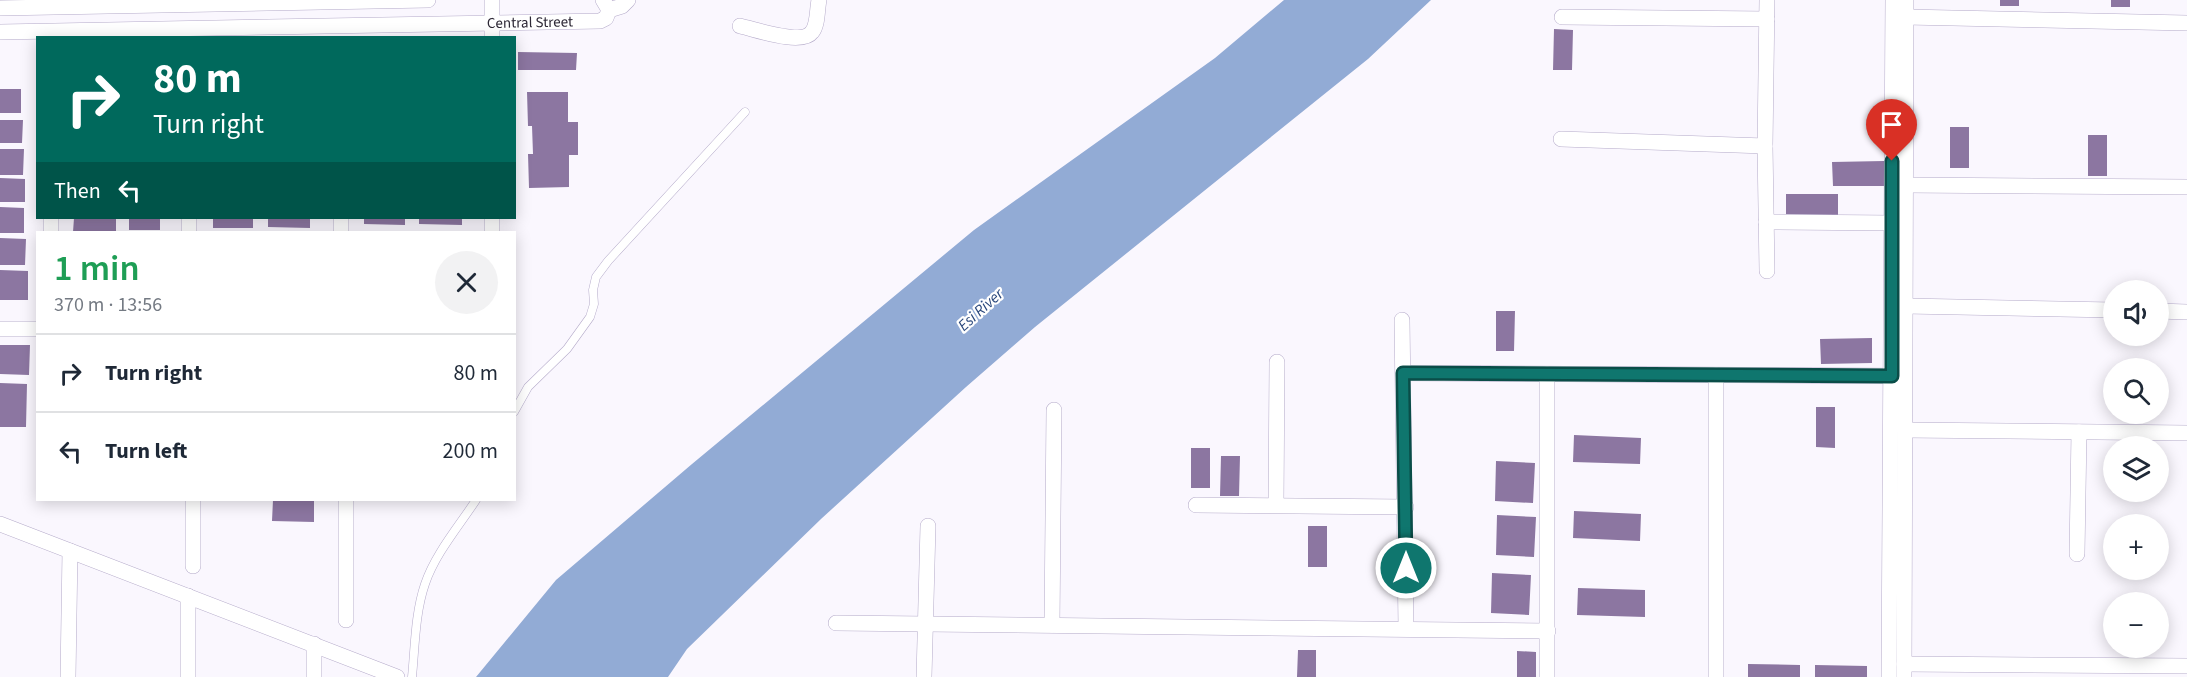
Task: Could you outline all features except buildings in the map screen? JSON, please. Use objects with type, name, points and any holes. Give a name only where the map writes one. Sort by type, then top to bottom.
[{"type":"street","points":[[0,8],[33,4],[116,6],[187,2],[428,0]]},
{"type":"street","points":[[492,0],[492,30]]},
{"type":"street","name":"Central Street","points":[[0,32],[117,29],[186,33],[252,27],[337,32],[492,30],[600,21],[606,18],[606,5],[622,6],[628,0]]},
{"type":"street","points":[[740,26],[796,39],[807,37],[814,30],[819,0]]},
{"type":"street","points":[[1767,0],[1765,146],[1767,271]]},
{"type":"street","points":[[1889,677],[1898,376],[1892,223],[1893,0]]},
{"type":"street","points":[[1906,0],[1906,306],[1898,376],[1905,430],[1904,670],[2187,666]]},
{"type":"street","points":[[252,3],[252,27]]},
{"type":"street","points":[[116,6],[117,29]]},
{"type":"street","points":[[1562,17],[1767,19]]},
{"type":"street","points":[[1906,17],[2187,22]]},
{"type":"street","points":[[1561,139],[1765,146]]},
{"type":"street","points":[[1906,185],[2187,187]]},
{"type":"street","points":[[1766,222],[1892,223]]},
{"type":"street","points":[[1906,306],[2103,310]]},
{"type":"street","points":[[2169,311],[2187,312]]},
{"type":"street","points":[[1402,320],[1406,628]]},
{"type":"street","points":[[0,329],[36,329]]},
{"type":"street","points":[[1276,505],[1277,363]]},
{"type":"street","points":[[1403,373],[1898,376]]},
{"type":"street","points":[[1547,374],[1547,677]]},
{"type":"street","points":[[1716,375],[1716,677]]},
{"type":"street","points":[[1052,625],[1054,410]]},
{"type":"street","points":[[1905,430],[2187,433]]},
{"type":"street","points":[[2077,554],[2079,432]]},
{"type":"street","points":[[193,501],[194,566]]},
{"type":"street","points":[[346,501],[346,620]]},
{"type":"street","points":[[1196,505],[1406,507]]},
{"type":"street","points":[[0,524],[397,677]]},
{"type":"street","points":[[924,677],[928,526]]},
{"type":"street","points":[[68,677],[70,551]]},
{"type":"street","points":[[188,596],[188,677]]},
{"type":"street","points":[[836,623],[1406,628],[1548,632]]},
{"type":"street","points":[[314,644],[314,677]]},
{"type":"lane","points":[[516,408],[528,387],[567,349],[590,317],[594,304],[593,290],[596,277],[608,261],[745,112]]},
{"type":"lane","points":[[412,677],[419,610],[425,584],[436,561],[475,501]]},
{"type":"water","name":"Esi River","points":[[1284,0],[1431,0],[1368,59],[1035,327],[966,387],[821,519],[687,649],[668,677],[476,677],[556,580],[692,464],[974,230],[1215,58]]},
{"type":"route","points":[[1406,568],[1403,373],[1892,376],[1892,161]]}]
